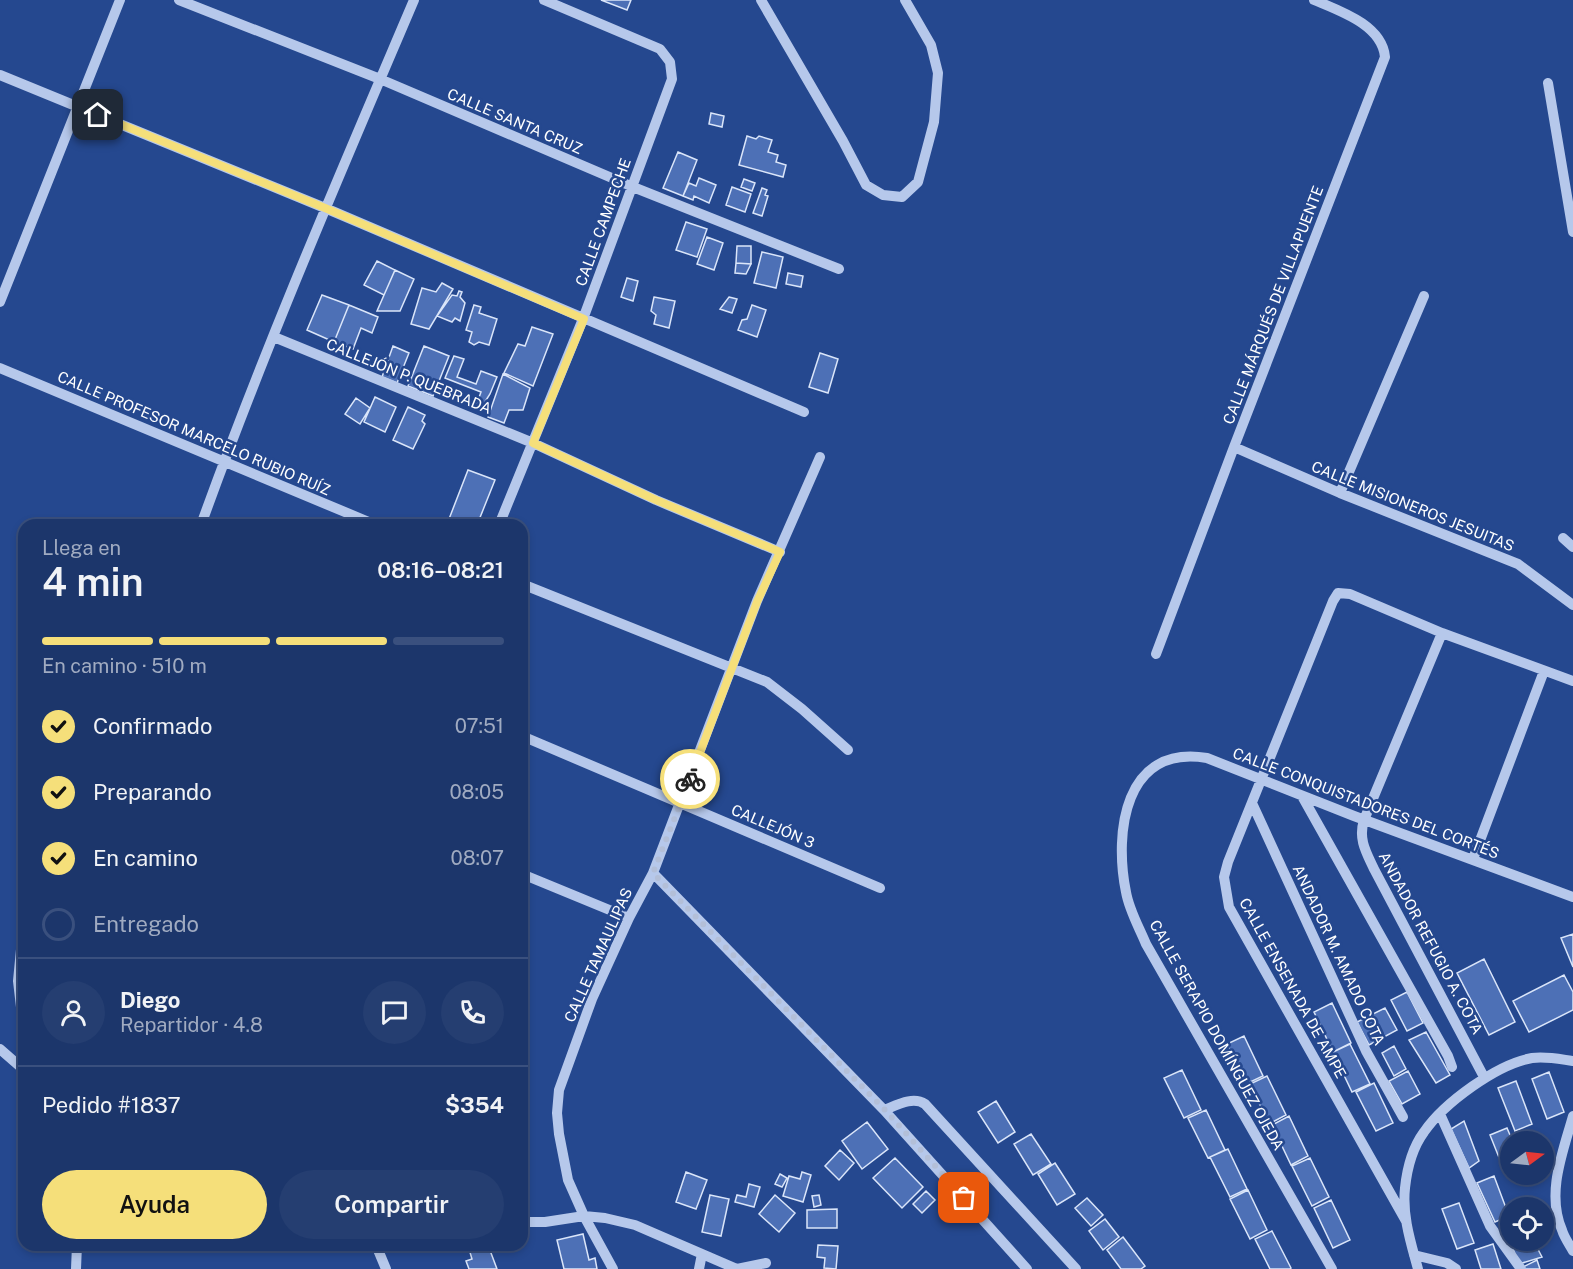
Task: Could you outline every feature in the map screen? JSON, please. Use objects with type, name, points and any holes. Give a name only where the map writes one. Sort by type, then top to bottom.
[{"type":"street","points":[[0,302],[120,0]]},
{"type":"street","name":"CALLE SANTA CRUZ","points":[[179,0],[380,79],[633,187],[839,269]]},
{"type":"street","points":[[203,519],[325,208],[414,0]]},
{"type":"street","name":"CALLE CAMPECHE","points":[[501,519],[584,319],[672,79],[670,62],[660,50],[544,0]]},
{"type":"street","points":[[761,0],[866,185],[883,195],[902,197],[918,182],[934,122],[938,73],[931,45],[904,0]]},
{"type":"street","name":"CALLE MÁRQUÉS DE VILLAPUENTE","points":[[1156,654],[1385,57],[1378,37],[1359,21],[1314,0]]},
{"type":"street","points":[[0,75],[325,208],[804,412]]},
{"type":"street","points":[[1548,83],[1573,232]]},
{"type":"street","points":[[1340,493],[1424,296]]},
{"type":"street","name":"CALLEJÓN P. QUEBRADA","points":[[274,337],[533,443],[656,500],[780,552]]},
{"type":"street","name":"CALLE PROFESOR MARCELO RUBIO RUÍZ","points":[[0,368],[362,519]]},
{"type":"street","name":"CALLE MISIONEROS JESUITAS","points":[[1234,447],[1340,493],[1518,564],[1573,605]]},
{"type":"street","name":"CALLE TAMAULIPAS","points":[[613,1269],[584,1216],[568,1180],[562,1156],[557,1113],[559,1090],[592,999],[629,918],[653,873],[757,602],[820,457]]},
{"type":"street","points":[[1563,538],[1573,547]]},
{"type":"street","points":[[528,587],[766,682],[777,688],[848,750]]},
{"type":"street","name":"CALLE ENSENADA DE AMPE","points":[[1406,1221],[1229,907],[1224,877],[1228,862],[1338,593],[1350,594],[1442,633]]},
{"type":"street","points":[[1364,820],[1442,633],[1573,681]]},
{"type":"street","points":[[1473,859],[1544,671]]},
{"type":"street","name":"CALLEJÓN 3","points":[[528,739],[880,888]]},
{"type":"street","name":"CALLE CONQUISTADORES DEL CORTÉS","points":[[1148,773],[1168,761],[1195,756],[1207,758],[1364,820],[1573,897]]},
{"type":"street","name":"CALLE SERAPIO DOMÍNGUEZ OJEDA","points":[[1148,773],[1140,781],[1128,802],[1121,837],[1126,893],[1134,915],[1146,944],[1332,1269]]},
{"type":"street","points":[[1302,796],[1448,1056],[1452,1067]]},
{"type":"street","name":"ANDADOR M. AMADO COTA","points":[[1252,803],[1366,1051],[1403,1117]]},
{"type":"street","name":"ANDADOR REFUGIO A. COTA","points":[[1364,820],[1361,839],[1366,851],[1484,1077]]},
{"type":"street","points":[[653,873],[885,1110],[1027,1269]]},
{"type":"street","points":[[528,876],[629,918]]},
{"type":"street","points":[[0,1049],[18,1065]]},
{"type":"street","points":[[1418,1269],[1406,1221],[1404,1190],[1413,1152],[1423,1132],[1440,1114],[1484,1077],[1521,1060],[1534,1057],[1573,1061]]},
{"type":"street","points":[[885,1110],[911,1101],[919,1100],[925,1104],[1076,1269]]},
{"type":"street","points":[[1440,1114],[1490,1226],[1521,1269]]},
{"type":"street","points":[[1573,1116],[1555,1184],[1556,1208],[1561,1230],[1573,1251]]},
{"type":"street","points":[[528,1222],[545,1222],[584,1216],[605,1218],[635,1225],[737,1269],[766,1263]]},
{"type":"street","points":[[76,1251],[76,1269]]},
{"type":"street","points":[[378,1251],[386,1269]]},
{"type":"street","points":[[699,1269],[702,1254]]},
{"type":"street","points":[[1414,1255],[1447,1263],[1456,1269]]},
{"type":"building","points":[[601,0],[631,0],[627,10]]},
{"type":"building","points":[[711,113],[724,116],[722,127],[709,124]]},
{"type":"building","points":[[747,136],[756,139],[759,136],[772,140],[768,152],[778,155],[776,162],[786,165],[783,177],[739,165]]},
{"type":"building","points":[[678,152],[697,160],[683,196],[663,188]]},
{"type":"building","points":[[699,178],[716,185],[709,203],[694,196],[693,200],[683,196],[689,183],[696,186]]},
{"type":"building","points":[[744,179],[755,183],[752,191],[741,187]]},
{"type":"building","points":[[732,187],[751,194],[745,212],[726,205]]},
{"type":"building","points":[[762,188],[767,190],[765,195],[768,196],[762,216],[753,213]]},
{"type":"building","points":[[686,222],[707,229],[697,257],[676,250]]},
{"type":"building","points":[[707,237],[723,243],[714,270],[697,264]]},
{"type":"building","points":[[737,246],[751,246],[751,264],[736,263]]},
{"type":"building","points":[[762,252],[783,257],[776,288],[754,283]]},
{"type":"building","points":[[377,261],[395,270],[384,295],[364,285]]},
{"type":"building","points":[[736,263],[751,264],[746,274],[735,273]]},
{"type":"building","points":[[395,270],[414,279],[400,311],[377,311]]},
{"type":"building","points":[[788,273],[803,276],[801,287],[786,284]]},
{"type":"building","points":[[627,278],[638,281],[633,301],[621,297]]},
{"type":"building","points":[[442,283],[453,289],[429,329],[411,324],[422,288],[436,292]]},
{"type":"building","points":[[459,291],[462,292],[460,297],[465,303],[460,321],[455,318],[452,322],[437,316],[452,295],[457,296]]},
{"type":"building","points":[[322,295],[349,305],[334,342],[307,330]]},
{"type":"building","points":[[654,297],[675,301],[669,328],[654,324],[656,315],[651,311]]},
{"type":"building","points":[[729,297],[737,299],[732,313],[720,309]]},
{"type":"building","points":[[349,305],[378,317],[372,333],[361,328],[353,349],[334,342]]},
{"type":"building","points":[[474,305],[481,307],[479,313],[497,319],[489,345],[479,342],[474,345],[469,342],[472,332],[466,330]]},
{"type":"building","points":[[752,305],[766,310],[757,337],[738,330],[742,320],[747,319]]},
{"type":"building","points":[[532,327],[553,334],[533,386],[504,373],[518,344],[525,346]]},
{"type":"building","points":[[393,346],[409,353],[397,383],[382,377]]},
{"type":"building","points":[[424,346],[449,356],[433,396],[408,386]]},
{"type":"building","points":[[820,353],[838,359],[828,393],[809,387]]},
{"type":"building","points":[[454,356],[464,359],[457,377],[476,384],[481,371],[497,377],[483,405],[477,403],[481,392],[445,378]]},
{"type":"building","points":[[503,374],[530,388],[523,410],[509,410],[504,423],[488,417]]},
{"type":"building","points":[[375,397],[396,407],[385,432],[364,422]]},
{"type":"building","points":[[356,398],[370,408],[360,424],[345,414]]},
{"type":"building","points":[[408,407],[425,415],[422,421],[425,424],[413,449],[393,440]]},
{"type":"building","points":[[468,470],[495,480],[479,519],[449,519]]},
{"type":"building","points":[[1573,934],[1573,967],[1561,938]]},
{"type":"building","points":[[1484,959],[1515,1022],[1489,1035],[1457,973]]},
{"type":"building","points":[[1564,975],[1573,992],[1573,1010],[1529,1032],[1513,1001]]},
{"type":"building","points":[[1407,992],[1423,1023],[1407,1031],[1391,1000]]},
{"type":"building","points":[[1332,1003],[1351,1043],[1333,1052],[1314,1012]]},
{"type":"building","points":[[1385,1008],[1397,1030],[1369,1045],[1357,1022]]},
{"type":"building","points":[[1426,1032],[1450,1075],[1436,1083],[1409,1040]]},
{"type":"building","points":[[1244,1036],[1263,1076],[1246,1084],[1227,1044]]},
{"type":"building","points":[[1350,1044],[1370,1084],[1352,1092],[1333,1052]]},
{"type":"building","points":[[1394,1046],[1406,1069],[1394,1076],[1382,1053]]},
{"type":"building","points":[[1182,1070],[1201,1110],[1184,1118],[1164,1078]]},
{"type":"building","points":[[1408,1071],[1420,1094],[1402,1104],[1389,1081]]},
{"type":"building","points":[[1549,1072],[1564,1112],[1547,1119],[1532,1079]]},
{"type":"building","points":[[1267,1076],[1286,1115],[1269,1124],[1250,1084]]},
{"type":"building","points":[[1516,1081],[1532,1124],[1515,1131],[1498,1088]]},
{"type":"building","points":[[1374,1083],[1393,1123],[1376,1131],[1356,1092]]},
{"type":"building","points":[[996,1101],[1015,1132],[998,1143],[978,1112]]},
{"type":"building","points":[[1206,1110],[1225,1150],[1208,1158],[1188,1118]]},
{"type":"building","points":[[1289,1116],[1308,1156],[1291,1165],[1272,1125]]},
{"type":"building","points":[[1464,1121],[1479,1161],[1469,1168],[1451,1129]]},
{"type":"building","points":[[867,1122],[888,1149],[862,1169],[842,1141]]},
{"type":"building","points":[[1507,1128],[1508,1131],[1500,1131],[1500,1160],[1490,1135]]},
{"type":"building","points":[[1031,1134],[1051,1164],[1033,1175],[1014,1144]]},
{"type":"building","points":[[1228,1149],[1247,1189],[1230,1197],[1210,1157]]},
{"type":"building","points":[[840,1150],[854,1163],[839,1180],[825,1166]]},
{"type":"building","points":[[895,1158],[923,1187],[902,1208],[873,1178]]},
{"type":"building","points":[[1310,1158],[1329,1197],[1312,1206],[1292,1166]]},
{"type":"building","points":[[1055,1163],[1075,1194],[1057,1205],[1038,1174]]},
{"type":"building","points":[[686,1172],[707,1180],[696,1209],[676,1202]]},
{"type":"building","points":[[802,1172],[811,1175],[803,1202],[783,1196],[789,1176],[800,1179]]},
{"type":"building","points":[[780,1174],[787,1178],[782,1187],[775,1184]]},
{"type":"building","points":[[1494,1176],[1502,1197],[1500,1197],[1500,1220],[1495,1222],[1477,1183]]},
{"type":"building","points":[[749,1184],[760,1187],[754,1207],[735,1202],[737,1195],[746,1197]]},
{"type":"building","points":[[1248,1190],[1267,1230],[1250,1239],[1230,1199]]},
{"type":"building","points":[[926,1191],[935,1200],[922,1213],[913,1204]]},
{"type":"building","points":[[710,1195],[729,1199],[721,1236],[702,1232]]},
{"type":"building","points":[[775,1195],[795,1213],[779,1232],[759,1214]]},
{"type":"building","points":[[819,1195],[821,1205],[814,1207],[812,1196]]},
{"type":"building","points":[[1087,1198],[1103,1215],[1091,1226],[1075,1208]]},
{"type":"building","points":[[1331,1200],[1350,1240],[1333,1248],[1314,1208]]},
{"type":"building","points":[[1459,1203],[1474,1243],[1457,1249],[1442,1209]]},
{"type":"building","points":[[837,1209],[837,1228],[807,1228],[807,1210]]},
{"type":"building","points":[[1105,1219],[1119,1237],[1103,1250],[1089,1231]]},
{"type":"building","points":[[1272,1231],[1290,1269],[1270,1269],[1255,1239]]},
{"type":"building","points":[[583,1234],[589,1260],[595,1258],[597,1269],[564,1269],[557,1240]]},
{"type":"building","points":[[1123,1237],[1145,1266],[1141,1269],[1121,1269],[1107,1250]]},
{"type":"building","points":[[1493,1244],[1501,1269],[1481,1269],[1475,1250]]},
{"type":"building","points":[[818,1245],[838,1246],[836,1269],[824,1268],[825,1258],[817,1257]]},
{"type":"building","points":[[470,1251],[490,1251],[497,1269],[469,1269],[466,1261],[472,1259]]},
{"type":"building","points":[[1514,1251],[1539,1251],[1542,1257],[1519,1264]]},
{"type":"building","points":[[1537,1260],[1540,1269],[1523,1269],[1523,1267]]},
{"type":"way so far","points":[[690,779],[653,873],[885,1110],[964,1198]]},
{"type":"route","points":[[98,115],[325,208],[584,319],[533,443],[656,500],[780,552],[757,602],[690,779]]}]
